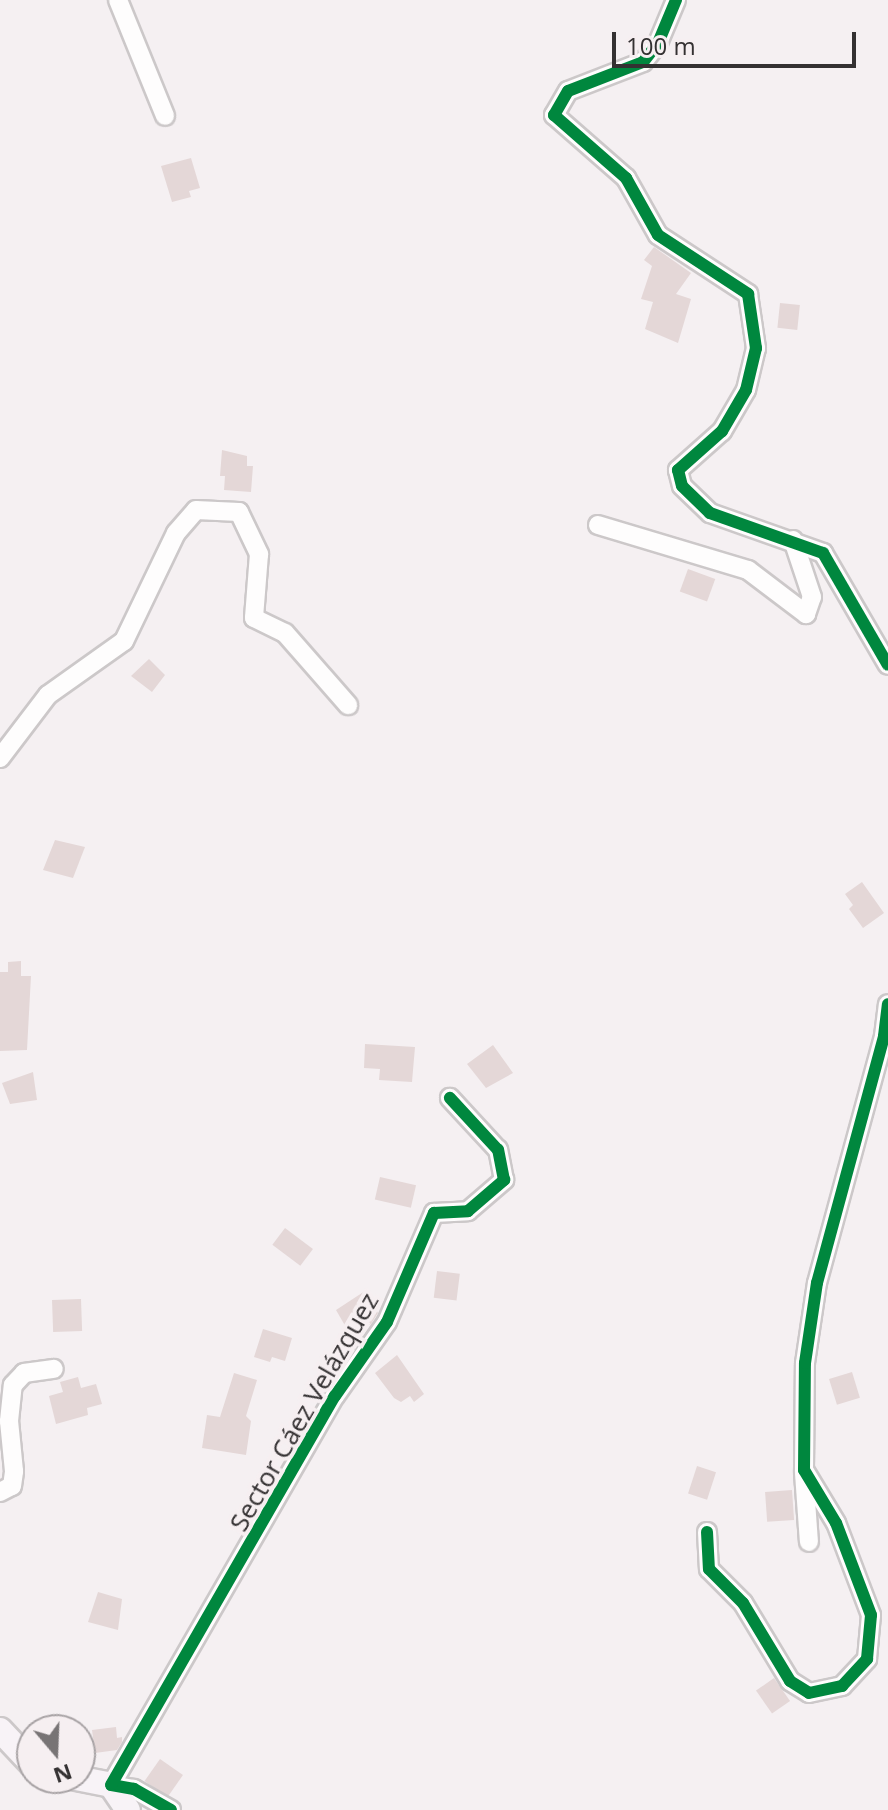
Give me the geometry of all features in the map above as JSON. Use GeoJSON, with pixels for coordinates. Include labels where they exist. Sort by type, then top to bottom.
{"type":"FeatureCollection","features":[{"type":"Feature","properties":{"kind":"street"},"geometry":{"type":"LineString","coordinates":[[118,0],[165,116]]}},
{"type":"Feature","properties":{"kind":"street"},"geometry":{"type":"LineString","coordinates":[[676,0],[658,43],[643,62],[568,91],[554,115],[626,178],[658,235],[748,294],[756,348],[746,390],[722,431],[678,470],[682,486],[710,513],[823,553],[888,665]]}},
{"type":"Feature","properties":{"kind":"street"},"geometry":{"type":"LineString","coordinates":[[0,758],[48,695],[124,641],[176,533],[196,510],[239,512],[259,554],[254,618],[285,633],[348,705]]}},
{"type":"Feature","properties":{"kind":"street"},"geometry":{"type":"LineString","coordinates":[[598,525],[748,570],[806,614],[812,597],[793,540]]}},
{"type":"Feature","properties":{"kind":"street"},"geometry":{"type":"LineString","coordinates":[[809,1542],[804,1470],[805,1363],[817,1283],[884,1036],[888,1004]]}},
{"type":"Feature","properties":{"kind":"street","name":"Sector Cáez Velázquez"},"geometry":{"type":"LineString","coordinates":[[111,1785],[335,1396],[387,1322],[434,1213],[468,1211],[504,1180],[498,1150],[450,1098]]}},
{"type":"Feature","properties":{"kind":"street"},"geometry":{"type":"LineString","coordinates":[[0,1492],[12,1486],[14,1471],[9,1421],[13,1385],[24,1373],[54,1369]]}},
{"type":"Feature","properties":{"kind":"street"},"geometry":{"type":"LineString","coordinates":[[707,1532],[709,1569],[743,1603],[790,1681],[809,1693],[842,1686],[867,1659],[871,1615],[836,1523],[804,1470]]}},
{"type":"Feature","properties":{"kind":"street"},"geometry":{"type":"LineString","coordinates":[[0,1730],[16,1747]]}},
{"type":"Feature","properties":{"kind":"street"},"geometry":{"type":"LineString","coordinates":[[96,1782],[134,1789],[171,1810]]}},
{"type":"Feature","properties":{"kind":"street"},"geometry":{"type":"LineString","coordinates":[[111,1785],[128,1810]]}},
{"type":"Feature","properties":{"kind":"building"},"geometry":{"type":"Polygon","coordinates":[[[191,158],[200,188],[189,191],[191,197],[172,202],[161,166],[191,158]]]}},
{"type":"Feature","properties":{"kind":"building"},"geometry":{"type":"Polygon","coordinates":[[[654,247],[691,273],[676,294],[691,299],[678,343],[645,329],[653,302],[641,299],[652,266],[644,260],[654,247]]]}},
{"type":"Feature","properties":{"kind":"building"},"geometry":{"type":"Polygon","coordinates":[[[780,303],[800,305],[797,330],[777,328],[780,303]]]}},
{"type":"Feature","properties":{"kind":"building"},"geometry":{"type":"Polygon","coordinates":[[[222,450],[247,456],[247,466],[253,466],[251,492],[224,490],[225,476],[220,476],[222,450]]]}},
{"type":"Feature","properties":{"kind":"building"},"geometry":{"type":"Polygon","coordinates":[[[688,569],[715,579],[707,601],[680,592],[688,569]]]}},
{"type":"Feature","properties":{"kind":"building"},"geometry":{"type":"Polygon","coordinates":[[[149,659],[165,675],[152,692],[131,676],[149,659]]]}},
{"type":"Feature","properties":{"kind":"building"},"geometry":{"type":"Polygon","coordinates":[[[55,840],[85,847],[73,878],[43,870],[55,840]]]}},
{"type":"Feature","properties":{"kind":"building"},"geometry":{"type":"Polygon","coordinates":[[[862,882],[884,913],[863,928],[849,909],[853,905],[845,894],[862,882]]]}},
{"type":"Feature","properties":{"kind":"building"},"geometry":{"type":"Polygon","coordinates":[[[21,961],[21,976],[31,976],[27,1050],[0,1051],[0,972],[8,972],[8,962],[21,961]]]}},
{"type":"Feature","properties":{"kind":"building"},"geometry":{"type":"Polygon","coordinates":[[[365,1044],[415,1047],[412,1082],[379,1080],[380,1069],[364,1068],[365,1044]]]}},
{"type":"Feature","properties":{"kind":"building"},"geometry":{"type":"Polygon","coordinates":[[[493,1045],[513,1073],[486,1088],[467,1064],[493,1045]]]}},
{"type":"Feature","properties":{"kind":"building"},"geometry":{"type":"Polygon","coordinates":[[[33,1072],[37,1100],[10,1104],[2,1083],[33,1072]]]}},
{"type":"Feature","properties":{"kind":"building"},"geometry":{"type":"Polygon","coordinates":[[[380,1177],[416,1185],[411,1208],[375,1199],[380,1177]]]}},
{"type":"Feature","properties":{"kind":"building"},"geometry":{"type":"Polygon","coordinates":[[[285,1228],[313,1249],[300,1266],[272,1245],[285,1228]]]}},
{"type":"Feature","properties":{"kind":"building"},"geometry":{"type":"Polygon","coordinates":[[[437,1271],[460,1274],[457,1301],[434,1298],[437,1271]]]}},
{"type":"Feature","properties":{"kind":"building"},"geometry":{"type":"Polygon","coordinates":[[[365,1291],[378,1313],[371,1324],[351,1336],[336,1310],[365,1291]]]}},
{"type":"Feature","properties":{"kind":"building"},"geometry":{"type":"Polygon","coordinates":[[[81,1299],[82,1331],[53,1332],[52,1300],[81,1299]]]}},
{"type":"Feature","properties":{"kind":"building"},"geometry":{"type":"Polygon","coordinates":[[[263,1329],[292,1338],[285,1361],[272,1357],[270,1362],[254,1357],[263,1329]]]}},
{"type":"Feature","properties":{"kind":"building"},"geometry":{"type":"Polygon","coordinates":[[[397,1355],[424,1394],[414,1402],[410,1396],[401,1402],[394,1398],[375,1373],[397,1355]]]}},
{"type":"Feature","properties":{"kind":"building"},"geometry":{"type":"Polygon","coordinates":[[[852,1372],[860,1398],[837,1405],[829,1379],[852,1372]]]}},
{"type":"Feature","properties":{"kind":"building"},"geometry":{"type":"Polygon","coordinates":[[[234,1373],[257,1380],[246,1416],[251,1421],[246,1455],[202,1448],[207,1415],[220,1417],[234,1373]]]}},
{"type":"Feature","properties":{"kind":"building"},"geometry":{"type":"Polygon","coordinates":[[[78,1377],[81,1388],[96,1384],[102,1404],[87,1408],[88,1415],[56,1424],[49,1396],[63,1392],[60,1382],[78,1377]]]}},
{"type":"Feature","properties":{"kind":"building"},"geometry":{"type":"Polygon","coordinates":[[[697,1466],[716,1472],[707,1500],[688,1494],[697,1466]]]}},
{"type":"Feature","properties":{"kind":"building"},"geometry":{"type":"Polygon","coordinates":[[[792,1490],[794,1520],[767,1522],[765,1492],[792,1490]]]}},
{"type":"Feature","properties":{"kind":"building"},"geometry":{"type":"Polygon","coordinates":[[[98,1592],[122,1599],[118,1630],[88,1622],[98,1592]]]}},
{"type":"Feature","properties":{"kind":"building"},"geometry":{"type":"Polygon","coordinates":[[[774,1678],[790,1701],[772,1714],[756,1691],[774,1678]]]}},
{"type":"Feature","properties":{"kind":"building"},"geometry":{"type":"Polygon","coordinates":[[[116,1727],[117,1738],[122,1737],[117,1750],[96,1753],[96,1730],[116,1727]]]}},
{"type":"Feature","properties":{"kind":"building"},"geometry":{"type":"Polygon","coordinates":[[[160,1759],[183,1775],[167,1797],[145,1781],[160,1759]]]}},
{"type":"Feature","properties":{"kind":"cycle path"},"geometry":{"type":"LineString","coordinates":[[676,0],[658,43],[643,62],[568,91],[554,115],[626,178],[658,235],[748,294],[756,348],[746,390],[722,431],[678,470],[682,486],[710,513],[823,553],[888,665]]}},
{"type":"Feature","properties":{"kind":"cycle path"},"geometry":{"type":"LineString","coordinates":[[707,1532],[709,1569],[743,1603],[790,1681],[809,1693],[842,1686],[867,1659],[871,1615],[836,1523],[804,1470],[805,1363],[817,1283],[884,1036],[888,1004]]}},
{"type":"Feature","properties":{"kind":"cycle path"},"geometry":{"type":"LineString","coordinates":[[171,1810],[134,1789],[111,1785],[335,1396],[387,1322],[434,1213],[468,1211],[504,1180],[498,1150],[450,1098]]}}]}
